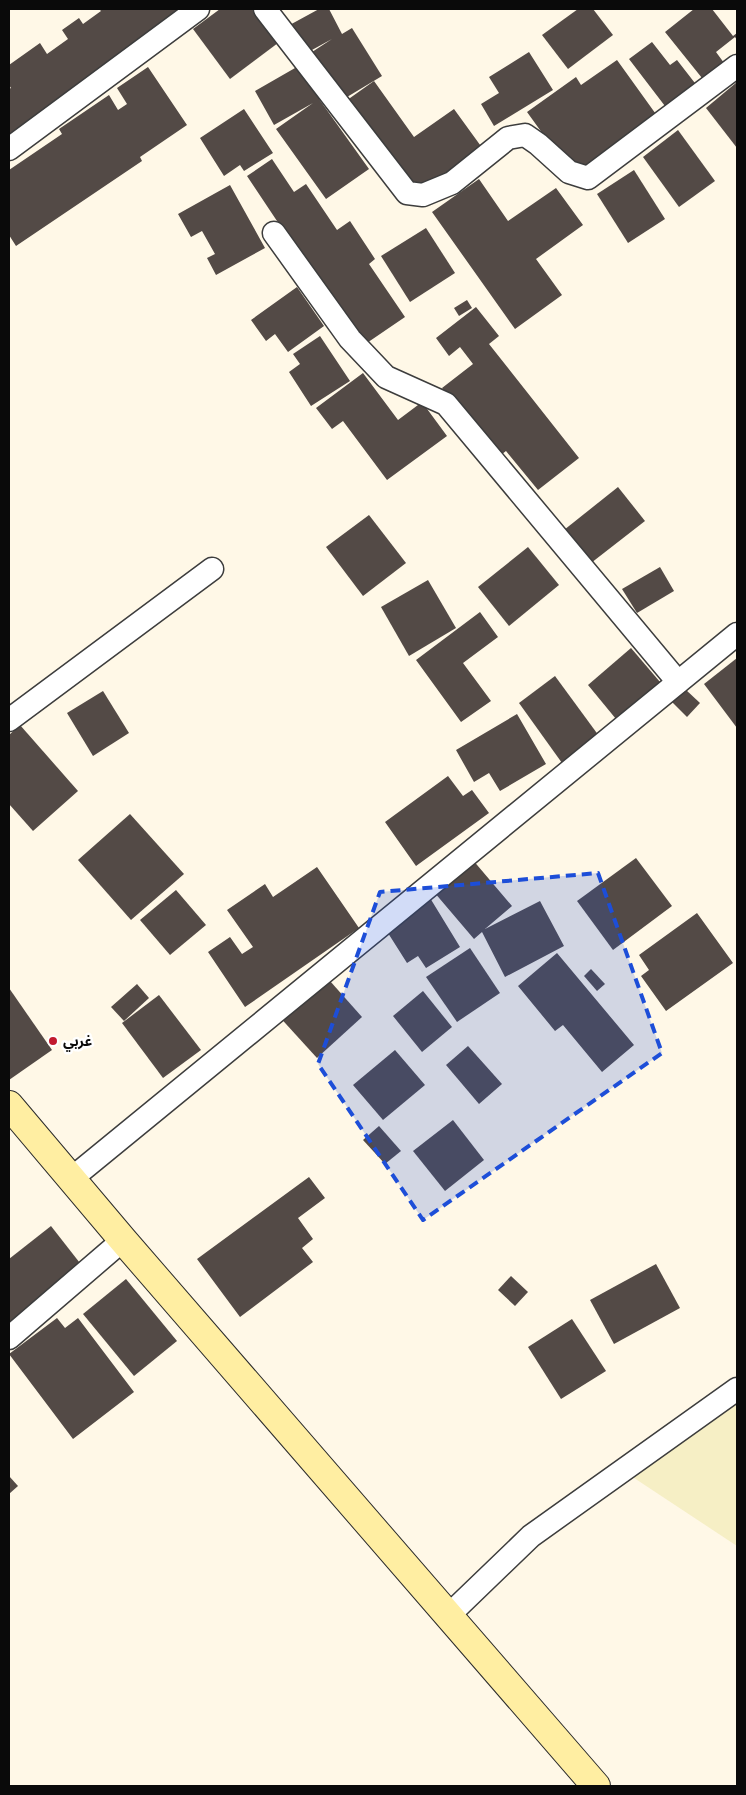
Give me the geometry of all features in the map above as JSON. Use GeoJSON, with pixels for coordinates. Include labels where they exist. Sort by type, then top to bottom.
{"type":"FeatureCollection","features":[{"type":"Feature","properties":{"kind":"street"},"geometry":{"type":"LineString","coordinates":[[9,149],[198,9]]}},
{"type":"Feature","properties":{"kind":"street"},"geometry":{"type":"LineString","coordinates":[[265,9],[407,193],[423,195],[452,184],[508,138],[524,135],[538,144],[569,172],[588,178],[737,66]]}},
{"type":"Feature","properties":{"kind":"street"},"geometry":{"type":"LineString","coordinates":[[274,233],[350,339],[386,377],[446,404],[678,682]]}},
{"type":"Feature","properties":{"kind":"street"},"geometry":{"type":"LineString","coordinates":[[9,720],[212,569]]}},
{"type":"Feature","properties":{"kind":"street"},"geometry":{"type":"LineString","coordinates":[[71,1180],[737,634]]}},
{"type":"Feature","properties":{"kind":"street"},"geometry":{"type":"LineString","coordinates":[[9,1105],[71,1180],[596,1786]]}},
{"type":"Feature","properties":{"kind":"street"},"geometry":{"type":"LineString","coordinates":[[9,1338],[123,1240]]}},
{"type":"Feature","properties":{"kind":"street"},"geometry":{"type":"LineString","coordinates":[[448,1616],[530,1536],[737,1389]]}},
{"type":"Feature","properties":{"kind":"highlighted area"},"geometry":{"type":"Polygon","coordinates":[[[598,873],[662,1053],[423,1220],[318,1064],[380,892],[598,873]]]}},
{"type":"Feature","properties":{"kind":"shaded area"},"geometry":{"type":"Polygon","coordinates":[[[737,1389],[737,1546],[622,1470],[737,1389]]]}},
{"type":"Feature","properties":{"kind":"building"},"geometry":{"type":"Polygon","coordinates":[[[99,9],[193,9],[9,139],[9,89],[11,88],[9,85],[9,65],[40,43],[47,54],[68,39],[62,30],[79,18],[83,24],[101,11],[99,9]]]}},
{"type":"Feature","properties":{"kind":"building"},"geometry":{"type":"Polygon","coordinates":[[[220,9],[252,9],[278,43],[230,79],[193,29],[220,9]]]}},
{"type":"Feature","properties":{"kind":"building"},"geometry":{"type":"Polygon","coordinates":[[[319,9],[329,9],[342,34],[352,28],[382,76],[342,100],[312,52],[332,39],[301,56],[286,27],[319,9]]]}},
{"type":"Feature","properties":{"kind":"building"},"geometry":{"type":"Polygon","coordinates":[[[578,9],[593,9],[613,35],[568,69],[542,35],[578,9]]]}},
{"type":"Feature","properties":{"kind":"building"},"geometry":{"type":"Polygon","coordinates":[[[694,9],[712,9],[733,36],[737,33],[737,40],[735,37],[716,52],[727,67],[706,83],[665,32],[694,9]]]}},
{"type":"Feature","properties":{"kind":"building"},"geometry":{"type":"Polygon","coordinates":[[[652,42],[670,65],[677,60],[698,87],[668,110],[629,59],[652,42]]]}},
{"type":"Feature","properties":{"kind":"building"},"geometry":{"type":"Polygon","coordinates":[[[529,52],[553,90],[494,126],[481,104],[499,93],[489,77],[529,52]]]}},
{"type":"Feature","properties":{"kind":"building"},"geometry":{"type":"Polygon","coordinates":[[[617,60],[658,117],[574,177],[527,112],[576,77],[581,85],[617,60]]]}},
{"type":"Feature","properties":{"kind":"building"},"geometry":{"type":"Polygon","coordinates":[[[302,64],[321,98],[319,99],[369,169],[326,199],[276,129],[313,103],[274,125],[255,91],[302,64]]]}},
{"type":"Feature","properties":{"kind":"building"},"geometry":{"type":"Polygon","coordinates":[[[148,67],[187,125],[140,157],[142,161],[16,246],[9,235],[9,170],[62,134],[59,129],[109,95],[118,110],[127,104],[117,88],[148,67]]]}},
{"type":"Feature","properties":{"kind":"building"},"geometry":{"type":"Polygon","coordinates":[[[374,81],[414,137],[454,109],[483,149],[412,199],[343,103],[374,81]]]}},
{"type":"Feature","properties":{"kind":"building"},"geometry":{"type":"Polygon","coordinates":[[[737,82],[737,148],[706,108],[737,82]]]}},
{"type":"Feature","properties":{"kind":"building"},"geometry":{"type":"Polygon","coordinates":[[[244,109],[273,153],[244,171],[240,165],[224,176],[200,138],[244,109]]]}},
{"type":"Feature","properties":{"kind":"building"},"geometry":{"type":"Polygon","coordinates":[[[678,130],[715,181],[679,207],[643,157],[678,130]]]}},
{"type":"Feature","properties":{"kind":"building"},"geometry":{"type":"Polygon","coordinates":[[[272,159],[294,192],[306,184],[337,230],[350,221],[375,259],[369,264],[405,317],[361,347],[247,176],[272,159]]]}},
{"type":"Feature","properties":{"kind":"building"},"geometry":{"type":"Polygon","coordinates":[[[634,170],[665,219],[628,243],[597,194],[634,170]]]}},
{"type":"Feature","properties":{"kind":"building"},"geometry":{"type":"Polygon","coordinates":[[[479,179],[508,221],[556,188],[583,225],[536,259],[562,295],[515,329],[432,212],[479,179]]]}},
{"type":"Feature","properties":{"kind":"building"},"geometry":{"type":"Polygon","coordinates":[[[230,185],[265,248],[216,275],[207,258],[215,254],[202,231],[191,237],[178,214],[230,185]]]}},
{"type":"Feature","properties":{"kind":"building"},"geometry":{"type":"Polygon","coordinates":[[[426,228],[455,273],[410,302],[381,256],[426,228]]]}},
{"type":"Feature","properties":{"kind":"building"},"geometry":{"type":"Polygon","coordinates":[[[297,287],[324,326],[288,352],[275,334],[266,341],[251,320],[297,287]]]}},
{"type":"Feature","properties":{"kind":"building"},"geometry":{"type":"Polygon","coordinates":[[[467,300],[472,308],[459,316],[454,308],[467,300]]]}},
{"type":"Feature","properties":{"kind":"building"},"geometry":{"type":"Polygon","coordinates":[[[476,307],[499,336],[489,344],[579,458],[538,490],[506,451],[497,458],[442,388],[473,364],[460,347],[449,356],[436,338],[476,307]]]}},
{"type":"Feature","properties":{"kind":"building"},"geometry":{"type":"Polygon","coordinates":[[[320,336],[350,381],[311,406],[289,372],[300,364],[293,354],[320,336]]]}},
{"type":"Feature","properties":{"kind":"building"},"geometry":{"type":"Polygon","coordinates":[[[363,373],[398,420],[422,402],[447,436],[387,480],[343,421],[332,429],[316,408],[363,373]]]}},
{"type":"Feature","properties":{"kind":"building"},"geometry":{"type":"Polygon","coordinates":[[[618,487],[645,521],[591,563],[564,530],[618,487]]]}},
{"type":"Feature","properties":{"kind":"building"},"geometry":{"type":"Polygon","coordinates":[[[369,515],[406,563],[363,596],[326,547],[369,515]]]}},
{"type":"Feature","properties":{"kind":"building"},"geometry":{"type":"Polygon","coordinates":[[[528,547],[559,585],[509,626],[478,587],[528,547]]]}},
{"type":"Feature","properties":{"kind":"building"},"geometry":{"type":"Polygon","coordinates":[[[660,567],[674,591],[637,613],[622,589],[660,567]]]}},
{"type":"Feature","properties":{"kind":"building"},"geometry":{"type":"Polygon","coordinates":[[[428,580],[456,628],[409,656],[381,607],[428,580]]]}},
{"type":"Feature","properties":{"kind":"building"},"geometry":{"type":"Polygon","coordinates":[[[480,612],[498,637],[463,663],[491,701],[461,722],[416,660],[480,612]]]}},
{"type":"Feature","properties":{"kind":"building"},"geometry":{"type":"Polygon","coordinates":[[[631,648],[660,682],[616,719],[588,685],[631,648]]]}},
{"type":"Feature","properties":{"kind":"building"},"geometry":{"type":"Polygon","coordinates":[[[737,658],[737,728],[704,684],[737,658]]]}},
{"type":"Feature","properties":{"kind":"building"},"geometry":{"type":"Polygon","coordinates":[[[555,676],[599,736],[562,763],[519,703],[555,676]]]}},
{"type":"Feature","properties":{"kind":"building"},"geometry":{"type":"Polygon","coordinates":[[[685,689],[700,703],[687,717],[672,702],[685,689]]]}},
{"type":"Feature","properties":{"kind":"building"},"geometry":{"type":"Polygon","coordinates":[[[103,691],[129,733],[93,756],[67,713],[103,691]]]}},
{"type":"Feature","properties":{"kind":"building"},"geometry":{"type":"Polygon","coordinates":[[[517,714],[546,764],[500,791],[489,773],[474,782],[456,750],[517,714]]]}},
{"type":"Feature","properties":{"kind":"building"},"geometry":{"type":"Polygon","coordinates":[[[20,725],[78,791],[33,831],[9,804],[9,735],[20,725]]]}},
{"type":"Feature","properties":{"kind":"building"},"geometry":{"type":"Polygon","coordinates":[[[448,776],[463,796],[472,790],[489,813],[416,866],[385,822],[448,776]]]}},
{"type":"Feature","properties":{"kind":"building"},"geometry":{"type":"Polygon","coordinates":[[[130,814],[184,874],[131,920],[78,860],[130,814]]]}},
{"type":"Feature","properties":{"kind":"building"},"geometry":{"type":"Polygon","coordinates":[[[636,858],[672,906],[613,950],[577,901],[636,858]]]}},
{"type":"Feature","properties":{"kind":"building"},"geometry":{"type":"Polygon","coordinates":[[[472,859],[512,906],[485,929],[540,901],[564,946],[505,977],[482,932],[474,939],[434,892],[472,859]]]}},
{"type":"Feature","properties":{"kind":"building"},"geometry":{"type":"Polygon","coordinates":[[[317,867],[359,928],[245,1007],[208,952],[230,937],[242,954],[253,947],[227,910],[265,884],[273,897],[317,867]]]}},
{"type":"Feature","properties":{"kind":"building"},"geometry":{"type":"Polygon","coordinates":[[[176,890],[206,925],[170,955],[140,920],[176,890]]]}},
{"type":"Feature","properties":{"kind":"building"},"geometry":{"type":"Polygon","coordinates":[[[427,893],[460,947],[426,968],[418,956],[407,963],[381,922],[427,893]]]}},
{"type":"Feature","properties":{"kind":"building"},"geometry":{"type":"Polygon","coordinates":[[[697,913],[733,963],[666,1011],[641,976],[649,970],[639,955],[697,913]]]}},
{"type":"Feature","properties":{"kind":"building"},"geometry":{"type":"Polygon","coordinates":[[[470,948],[500,993],[457,1022],[426,977],[470,948]]]}},
{"type":"Feature","properties":{"kind":"building"},"geometry":{"type":"Polygon","coordinates":[[[557,953],[634,1045],[602,1072],[563,1025],[555,1031],[518,986],[557,953]]]}},
{"type":"Feature","properties":{"kind":"building"},"geometry":{"type":"Polygon","coordinates":[[[591,969],[605,984],[597,991],[584,976],[591,969]]]}},
{"type":"Feature","properties":{"kind":"building"},"geometry":{"type":"Polygon","coordinates":[[[322,972],[362,1017],[317,1058],[276,1013],[322,972]]]}},
{"type":"Feature","properties":{"kind":"building"},"geometry":{"type":"Polygon","coordinates":[[[137,984],[149,998],[124,1021],[111,1007],[137,984]]]}},
{"type":"Feature","properties":{"kind":"building"},"geometry":{"type":"Polygon","coordinates":[[[9,988],[52,1050],[9,1080],[9,988]]]}},
{"type":"Feature","properties":{"kind":"building"},"geometry":{"type":"Polygon","coordinates":[[[423,991],[452,1027],[422,1052],[393,1016],[423,991]]]}},
{"type":"Feature","properties":{"kind":"building"},"geometry":{"type":"Polygon","coordinates":[[[159,995],[201,1050],[163,1078],[122,1023],[159,995]]]}},
{"type":"Feature","properties":{"kind":"building"},"geometry":{"type":"Polygon","coordinates":[[[468,1046],[502,1084],[479,1104],[446,1065],[468,1046]]]}},
{"type":"Feature","properties":{"kind":"building"},"geometry":{"type":"Polygon","coordinates":[[[395,1050],[425,1085],[383,1120],[353,1085],[395,1050]]]}},
{"type":"Feature","properties":{"kind":"building"},"geometry":{"type":"Polygon","coordinates":[[[453,1120],[484,1160],[445,1191],[413,1151],[453,1120]]]}},
{"type":"Feature","properties":{"kind":"building"},"geometry":{"type":"Polygon","coordinates":[[[379,1126],[401,1151],[385,1164],[363,1140],[379,1126]]]}},
{"type":"Feature","properties":{"kind":"building"},"geometry":{"type":"Polygon","coordinates":[[[309,1177],[325,1198],[298,1218],[313,1239],[302,1248],[313,1262],[240,1317],[197,1259],[309,1177]]]}},
{"type":"Feature","properties":{"kind":"building"},"geometry":{"type":"Polygon","coordinates":[[[51,1226],[83,1267],[9,1325],[9,1259],[51,1226]]]}},
{"type":"Feature","properties":{"kind":"building"},"geometry":{"type":"Polygon","coordinates":[[[656,1264],[680,1308],[614,1344],[590,1300],[656,1264]]]}},
{"type":"Feature","properties":{"kind":"building"},"geometry":{"type":"Polygon","coordinates":[[[511,1276],[528,1292],[515,1306],[498,1290],[511,1276]]]}},
{"type":"Feature","properties":{"kind":"building"},"geometry":{"type":"Polygon","coordinates":[[[126,1279],[177,1341],[134,1376],[83,1314],[126,1279]]]}},
{"type":"Feature","properties":{"kind":"building"},"geometry":{"type":"Polygon","coordinates":[[[57,1318],[65,1328],[78,1318],[134,1392],[73,1439],[9,1354],[57,1318]]]}},
{"type":"Feature","properties":{"kind":"building"},"geometry":{"type":"Polygon","coordinates":[[[572,1319],[606,1371],[561,1399],[528,1347],[572,1319]]]}},
{"type":"Feature","properties":{"kind":"building"},"geometry":{"type":"Polygon","coordinates":[[[9,1476],[18,1486],[9,1494],[9,1476]]]}},
{"type":"Feature","properties":{"kind":"place","name":"غربي"},"geometry":{"type":"Point","coordinates":[53,1041]}}]}
